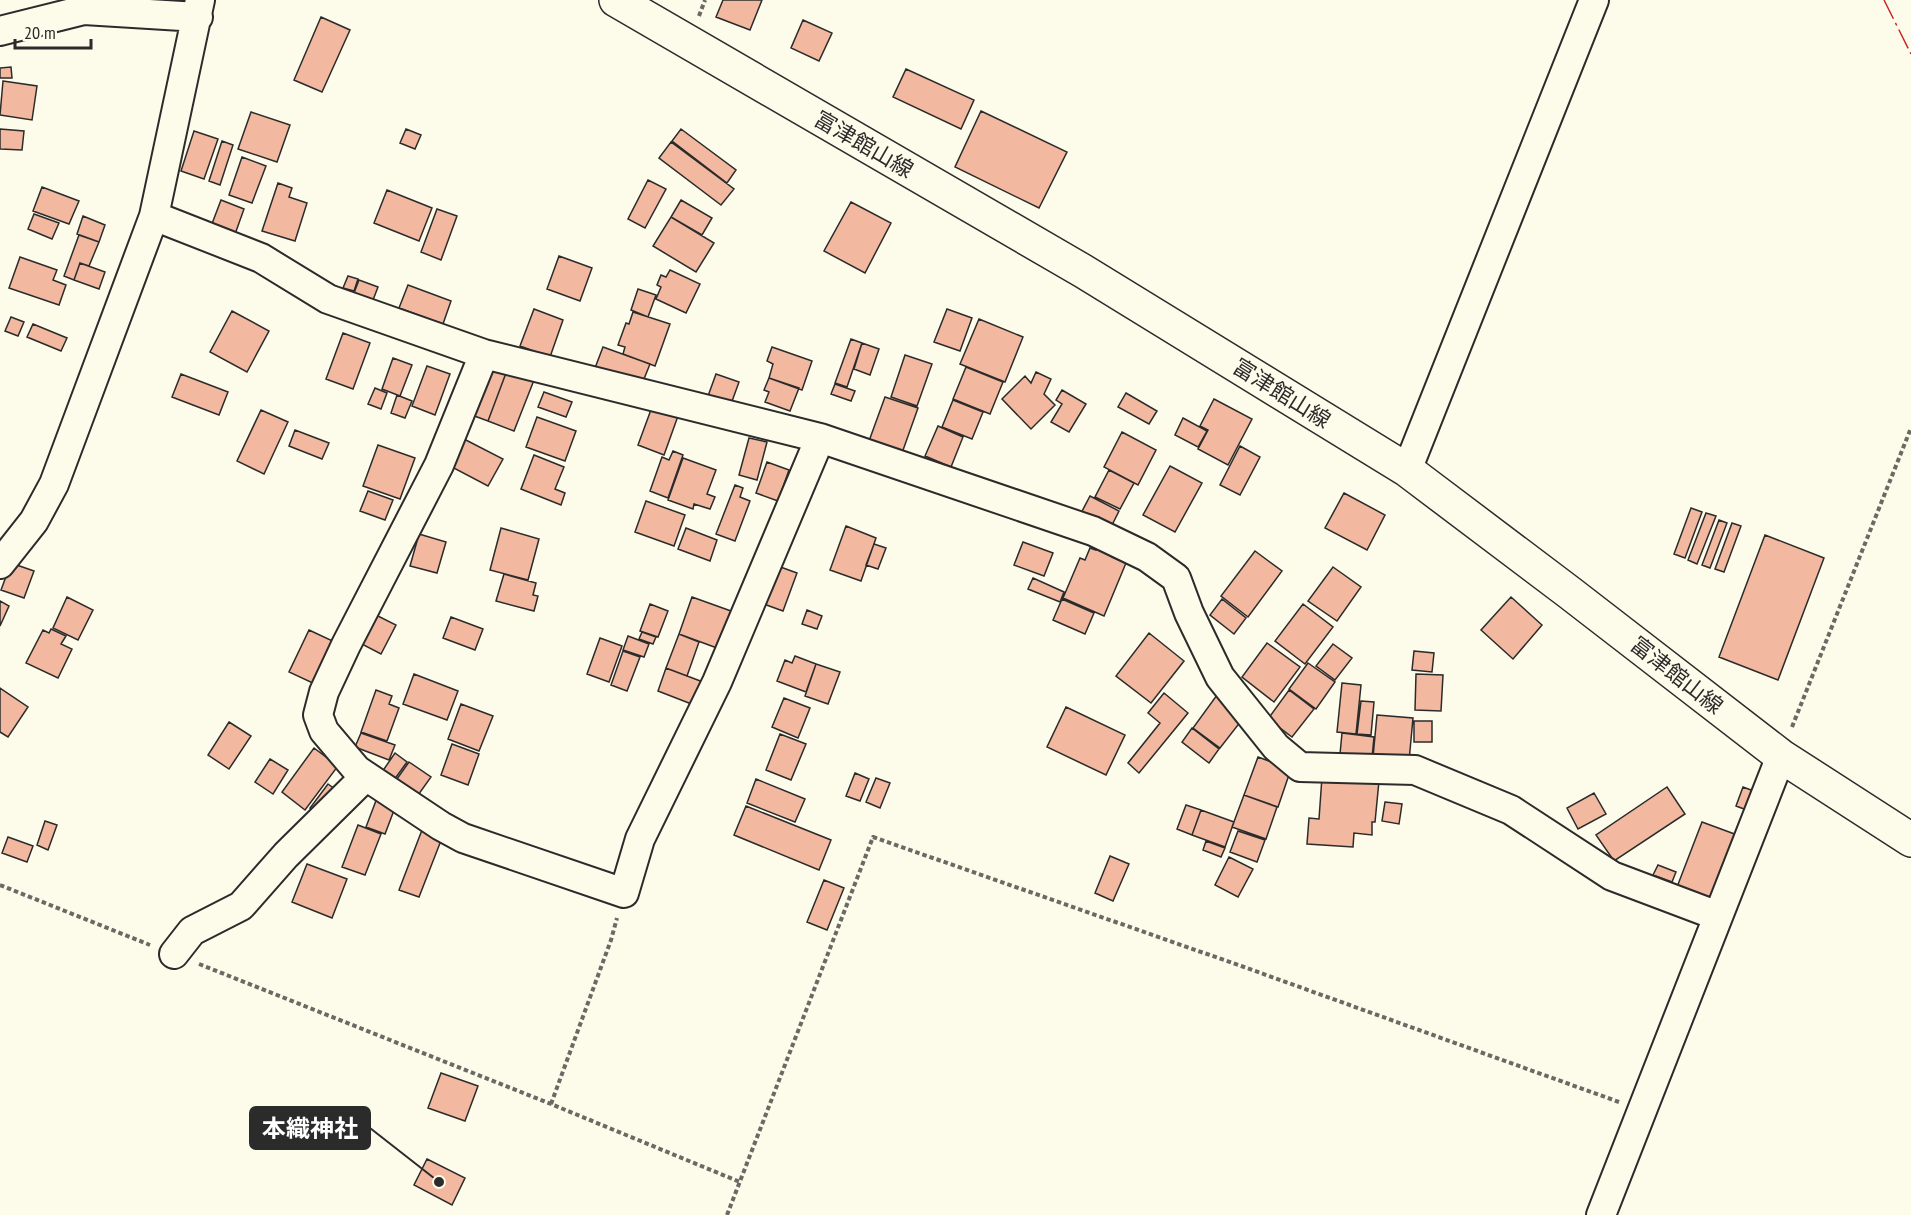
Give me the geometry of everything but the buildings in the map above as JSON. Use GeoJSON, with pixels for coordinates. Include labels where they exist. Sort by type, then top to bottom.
{"type":"FeatureCollection","features":[{"type":"Feature","properties":{"kind":"main road","name":"富津館山線"},"geometry":{"type":"LineString","coordinates":[[616,0],[1083,271],[1407,470],[1570,592],[1781,756],[1911,840]]}},
{"type":"Feature","properties":{"kind":"street"},"geometry":{"type":"LineString","coordinates":[[1407,470],[1594,0]]}},
{"type":"Feature","properties":{"kind":"street"},"geometry":{"type":"LineString","coordinates":[[0,32],[84,10],[199,9],[154,216],[54,484],[34,521],[0,564]]}},
{"type":"Feature","properties":{"kind":"street"},"geometry":{"type":"LineString","coordinates":[[154,216],[261,258],[328,299],[484,354],[820,438],[1093,531],[1147,557],[1176,578],[1189,613],[1220,677],[1276,747],[1300,767],[1415,770],[1511,810],[1612,876],[1718,916]]}},
{"type":"Feature","properties":{"kind":"street"},"geometry":{"type":"LineString","coordinates":[[484,354],[439,465],[346,645],[324,692],[318,716],[324,731],[357,770],[441,826],[463,838],[624,893],[640,839],[717,682],[820,438]]}},
{"type":"Feature","properties":{"kind":"street"},"geometry":{"type":"LineString","coordinates":[[1601,1215],[1781,756]]}},
{"type":"Feature","properties":{"kind":"street"},"geometry":{"type":"LineString","coordinates":[[174,954],[192,931],[241,906],[286,855],[366,776]]}},
{"type":"Feature","properties":{"kind":"path"},"geometry":{"type":"LineString","coordinates":[[1781,756],[1911,428]]}},
{"type":"Feature","properties":{"kind":"path"},"geometry":{"type":"LineString","coordinates":[[727,1215],[873,837],[1642,1110]]}},
{"type":"Feature","properties":{"kind":"path"},"geometry":{"type":"LineString","coordinates":[[0,885],[551,1104],[740,1182]]}},
{"type":"Feature","properties":{"kind":"path"},"geometry":{"type":"LineString","coordinates":[[551,1104],[610,940],[624,893]]}},
{"type":"Feature","properties":{"kind":"power"},"geometry":{"type":"LineString","coordinates":[[1884,0],[1911,54]]}},
{"type":"Feature","properties":{"kind":"place","name":"本織神社"},"geometry":{"type":"Point","coordinates":[439,1182]}}]}
